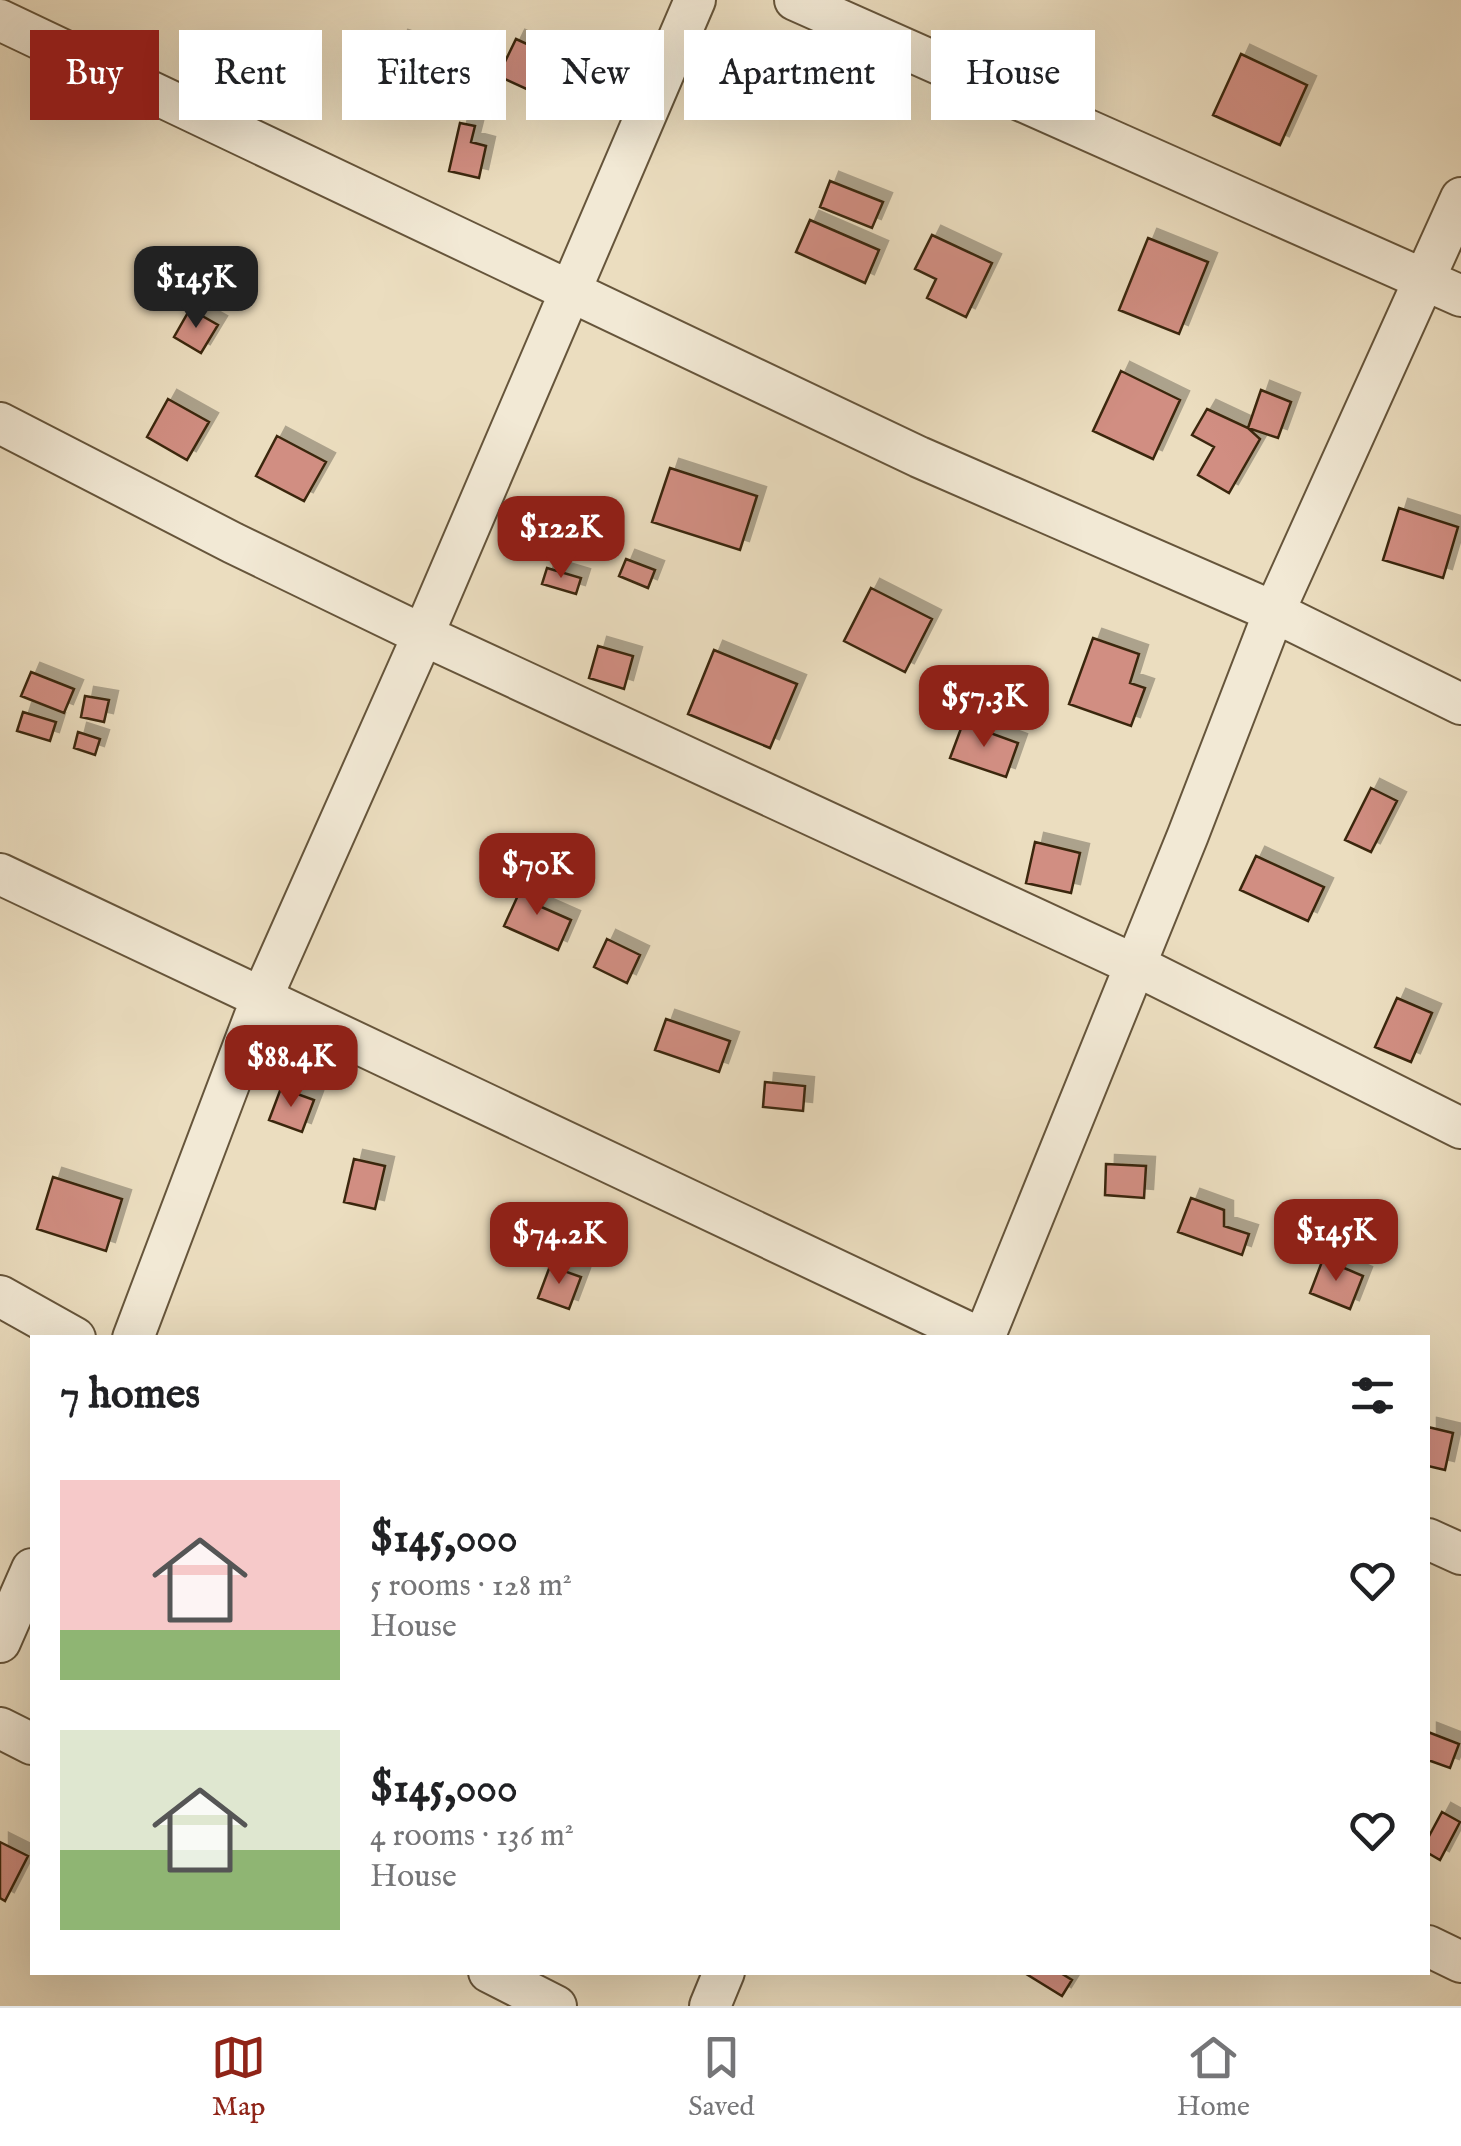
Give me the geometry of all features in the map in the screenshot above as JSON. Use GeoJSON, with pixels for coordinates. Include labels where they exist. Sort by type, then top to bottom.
{"type":"FeatureCollection","features":[{"type":"Feature","properties":{"kind":"street"},"geometry":{"type":"LineString","coordinates":[[134,1335],[262,996],[423,635],[695,0]]}},
{"type":"Feature","properties":{"kind":"street"},"geometry":{"type":"LineString","coordinates":[[794,0],[1461,296]]}},
{"type":"Feature","properties":{"kind":"street"},"geometry":{"type":"LineString","coordinates":[[0,20],[919,457],[1274,612],[1461,704]]}},
{"type":"Feature","properties":{"kind":"street"},"geometry":{"type":"LineString","coordinates":[[983,1335],[1136,966],[1274,612],[1461,198]]}},
{"type":"Feature","properties":{"kind":"street"},"geometry":{"type":"LineString","coordinates":[[0,423],[423,635],[1136,966],[1461,1128]]}},
{"type":"Feature","properties":{"kind":"street"},"geometry":{"type":"LineString","coordinates":[[0,874],[976,1335]]}},
{"type":"Feature","properties":{"kind":"street"},"geometry":{"type":"LineString","coordinates":[[0,1296],[70,1335]]}},
{"type":"Feature","properties":{"kind":"street"},"geometry":{"type":"LineString","coordinates":[[1430,1540],[1461,1554]]}},
{"type":"Feature","properties":{"kind":"street"},"geometry":{"type":"LineString","coordinates":[[0,1642],[30,1573]]}},
{"type":"Feature","properties":{"kind":"street"},"geometry":{"type":"LineString","coordinates":[[0,1728],[30,1743]]}},
{"type":"Feature","properties":{"kind":"street"},"geometry":{"type":"LineString","coordinates":[[1430,1947],[1461,1962]]}},
{"type":"Feature","properties":{"kind":"street"},"geometry":{"type":"LineString","coordinates":[[495,1975],[556,2006]]}},
{"type":"Feature","properties":{"kind":"street"},"geometry":{"type":"LineString","coordinates":[[710,2006],[723,1975]]}},
{"type":"Feature","properties":{"kind":"building"},"geometry":{"type":"Polygon","coordinates":[[[516,39],[526,44],[526,89],[506,80],[506,60],[516,39]]]}},
{"type":"Feature","properties":{"kind":"building"},"geometry":{"type":"Polygon","coordinates":[[[1241,54],[1307,85],[1280,145],[1213,115],[1241,54]]]}},
{"type":"Feature","properties":{"kind":"building"},"geometry":{"type":"Polygon","coordinates":[[[460,123],[475,126],[471,142],[486,146],[479,178],[449,171],[460,123]]]}},
{"type":"Feature","properties":{"kind":"building"},"geometry":{"type":"Polygon","coordinates":[[[830,181],[883,202],[872,228],[820,207],[830,181]]]}},
{"type":"Feature","properties":{"kind":"building"},"geometry":{"type":"Polygon","coordinates":[[[810,220],[879,250],[865,283],[796,252],[810,220]]]}},
{"type":"Feature","properties":{"kind":"building"},"geometry":{"type":"Polygon","coordinates":[[[932,235],[992,263],[966,317],[927,298],[936,279],[915,269],[932,235]]]}},
{"type":"Feature","properties":{"kind":"building"},"geometry":{"type":"Polygon","coordinates":[[[1148,238],[1208,262],[1179,334],[1119,310],[1148,238]]]}},
{"type":"Feature","properties":{"kind":"building"},"geometry":{"type":"Polygon","coordinates":[[[190,309],[218,325],[201,353],[174,337],[190,309]]]}},
{"type":"Feature","properties":{"kind":"building"},"geometry":{"type":"Polygon","coordinates":[[[1121,371],[1180,400],[1153,459],[1093,431],[1121,371]]]}},
{"type":"Feature","properties":{"kind":"building"},"geometry":{"type":"Polygon","coordinates":[[[1261,390],[1291,402],[1278,438],[1248,428],[1261,390]]]}},
{"type":"Feature","properties":{"kind":"building"},"geometry":{"type":"Polygon","coordinates":[[[168,399],[209,422],[187,460],[147,437],[168,399]]]}},
{"type":"Feature","properties":{"kind":"building"},"geometry":{"type":"Polygon","coordinates":[[[1207,409],[1248,428],[1260,439],[1229,493],[1198,475],[1214,447],[1192,435],[1207,409]]]}},
{"type":"Feature","properties":{"kind":"building"},"geometry":{"type":"Polygon","coordinates":[[[277,436],[326,462],[304,501],[256,476],[277,436]]]}},
{"type":"Feature","properties":{"kind":"building"},"geometry":{"type":"Polygon","coordinates":[[[670,468],[757,496],[740,550],[652,522],[670,468]]]}},
{"type":"Feature","properties":{"kind":"building"},"geometry":{"type":"Polygon","coordinates":[[[1399,508],[1458,527],[1443,578],[1383,560],[1399,508]]]}},
{"type":"Feature","properties":{"kind":"building"},"geometry":{"type":"Polygon","coordinates":[[[626,559],[655,570],[648,588],[619,576],[626,559]]]}},
{"type":"Feature","properties":{"kind":"building"},"geometry":{"type":"Polygon","coordinates":[[[547,568],[581,578],[576,594],[542,584],[547,568]]]}},
{"type":"Feature","properties":{"kind":"building"},"geometry":{"type":"Polygon","coordinates":[[[871,588],[932,619],[905,672],[844,641],[871,588]]]}},
{"type":"Feature","properties":{"kind":"building"},"geometry":{"type":"Polygon","coordinates":[[[1093,638],[1139,654],[1130,683],[1145,688],[1131,726],[1069,704],[1093,638]]]}},
{"type":"Feature","properties":{"kind":"building"},"geometry":{"type":"Polygon","coordinates":[[[598,646],[633,656],[624,689],[589,678],[598,646]]]}},
{"type":"Feature","properties":{"kind":"building"},"geometry":{"type":"Polygon","coordinates":[[[714,650],[797,684],[770,748],[688,714],[714,650]]]}},
{"type":"Feature","properties":{"kind":"building"},"geometry":{"type":"Polygon","coordinates":[[[31,672],[74,689],[64,713],[21,696],[31,672]]]}},
{"type":"Feature","properties":{"kind":"building"},"geometry":{"type":"Polygon","coordinates":[[[85,696],[109,700],[104,722],[81,717],[85,696]]]}},
{"type":"Feature","properties":{"kind":"building"},"geometry":{"type":"Polygon","coordinates":[[[23,712],[56,722],[50,741],[17,731],[23,712]]]}},
{"type":"Feature","properties":{"kind":"building"},"geometry":{"type":"Polygon","coordinates":[[[963,723],[1018,743],[1006,777],[950,758],[963,723]]]}},
{"type":"Feature","properties":{"kind":"building"},"geometry":{"type":"Polygon","coordinates":[[[78,732],[100,739],[95,755],[74,748],[78,732]]]}},
{"type":"Feature","properties":{"kind":"building"},"geometry":{"type":"Polygon","coordinates":[[[1371,788],[1397,801],[1371,852],[1345,840],[1371,788]]]}},
{"type":"Feature","properties":{"kind":"building"},"geometry":{"type":"Polygon","coordinates":[[[1035,842],[1080,853],[1071,893],[1026,883],[1035,842]]]}},
{"type":"Feature","properties":{"kind":"building"},"geometry":{"type":"Polygon","coordinates":[[[1256,856],[1324,887],[1308,921],[1240,890],[1256,856]]]}},
{"type":"Feature","properties":{"kind":"building"},"geometry":{"type":"Polygon","coordinates":[[[525,880],[544,889],[537,905],[571,920],[558,950],[504,926],[525,880]]]}},
{"type":"Feature","properties":{"kind":"building"},"geometry":{"type":"Polygon","coordinates":[[[607,939],[640,955],[627,983],[594,967],[607,939]]]}},
{"type":"Feature","properties":{"kind":"building"},"geometry":{"type":"Polygon","coordinates":[[[1397,998],[1432,1013],[1411,1062],[1375,1047],[1397,998]]]}},
{"type":"Feature","properties":{"kind":"building"},"geometry":{"type":"Polygon","coordinates":[[[666,1019],[730,1041],[719,1072],[655,1050],[666,1019]]]}},
{"type":"Feature","properties":{"kind":"building"},"geometry":{"type":"Polygon","coordinates":[[[765,1082],[805,1086],[803,1111],[763,1107],[765,1082]]]}},
{"type":"Feature","properties":{"kind":"building"},"geometry":{"type":"Polygon","coordinates":[[[281,1088],[314,1100],[302,1132],[269,1120],[281,1088]]]}},
{"type":"Feature","properties":{"kind":"building"},"geometry":{"type":"Polygon","coordinates":[[[354,1159],[385,1166],[375,1209],[344,1202],[354,1159]]]}},
{"type":"Feature","properties":{"kind":"building"},"geometry":{"type":"Polygon","coordinates":[[[1106,1164],[1146,1166],[1144,1198],[1105,1195],[1106,1164]]]}},
{"type":"Feature","properties":{"kind":"building"},"geometry":{"type":"Polygon","coordinates":[[[53,1177],[122,1199],[106,1251],[37,1229],[53,1177]]]}},
{"type":"Feature","properties":{"kind":"building"},"geometry":{"type":"Polygon","coordinates":[[[1191,1198],[1224,1210],[1224,1226],[1249,1234],[1242,1255],[1178,1232],[1191,1198]]]}},
{"type":"Feature","properties":{"kind":"building"},"geometry":{"type":"Polygon","coordinates":[[[1323,1259],[1363,1276],[1350,1309],[1310,1293],[1323,1259]]]}},
{"type":"Feature","properties":{"kind":"building"},"geometry":{"type":"Polygon","coordinates":[[[550,1266],[581,1277],[569,1309],[538,1298],[550,1266]]]}},
{"type":"Feature","properties":{"kind":"building"},"geometry":{"type":"Polygon","coordinates":[[[1430,1427],[1453,1433],[1445,1470],[1430,1466],[1430,1427]]]}},
{"type":"Feature","properties":{"kind":"building"},"geometry":{"type":"Polygon","coordinates":[[[1430,1733],[1459,1744],[1450,1768],[1430,1761],[1430,1733]]]}},
{"type":"Feature","properties":{"kind":"building"},"geometry":{"type":"Polygon","coordinates":[[[1442,1812],[1460,1822],[1440,1860],[1430,1854],[1430,1834],[1442,1812]]]}},
{"type":"Feature","properties":{"kind":"building"},"geometry":{"type":"Polygon","coordinates":[[[0,1842],[28,1856],[5,1901],[0,1898],[0,1842]]]}},
{"type":"Feature","properties":{"kind":"building"},"geometry":{"type":"Polygon","coordinates":[[[1028,1975],[1064,1975],[1072,1980],[1062,1996],[1028,1975]]]}}]}
